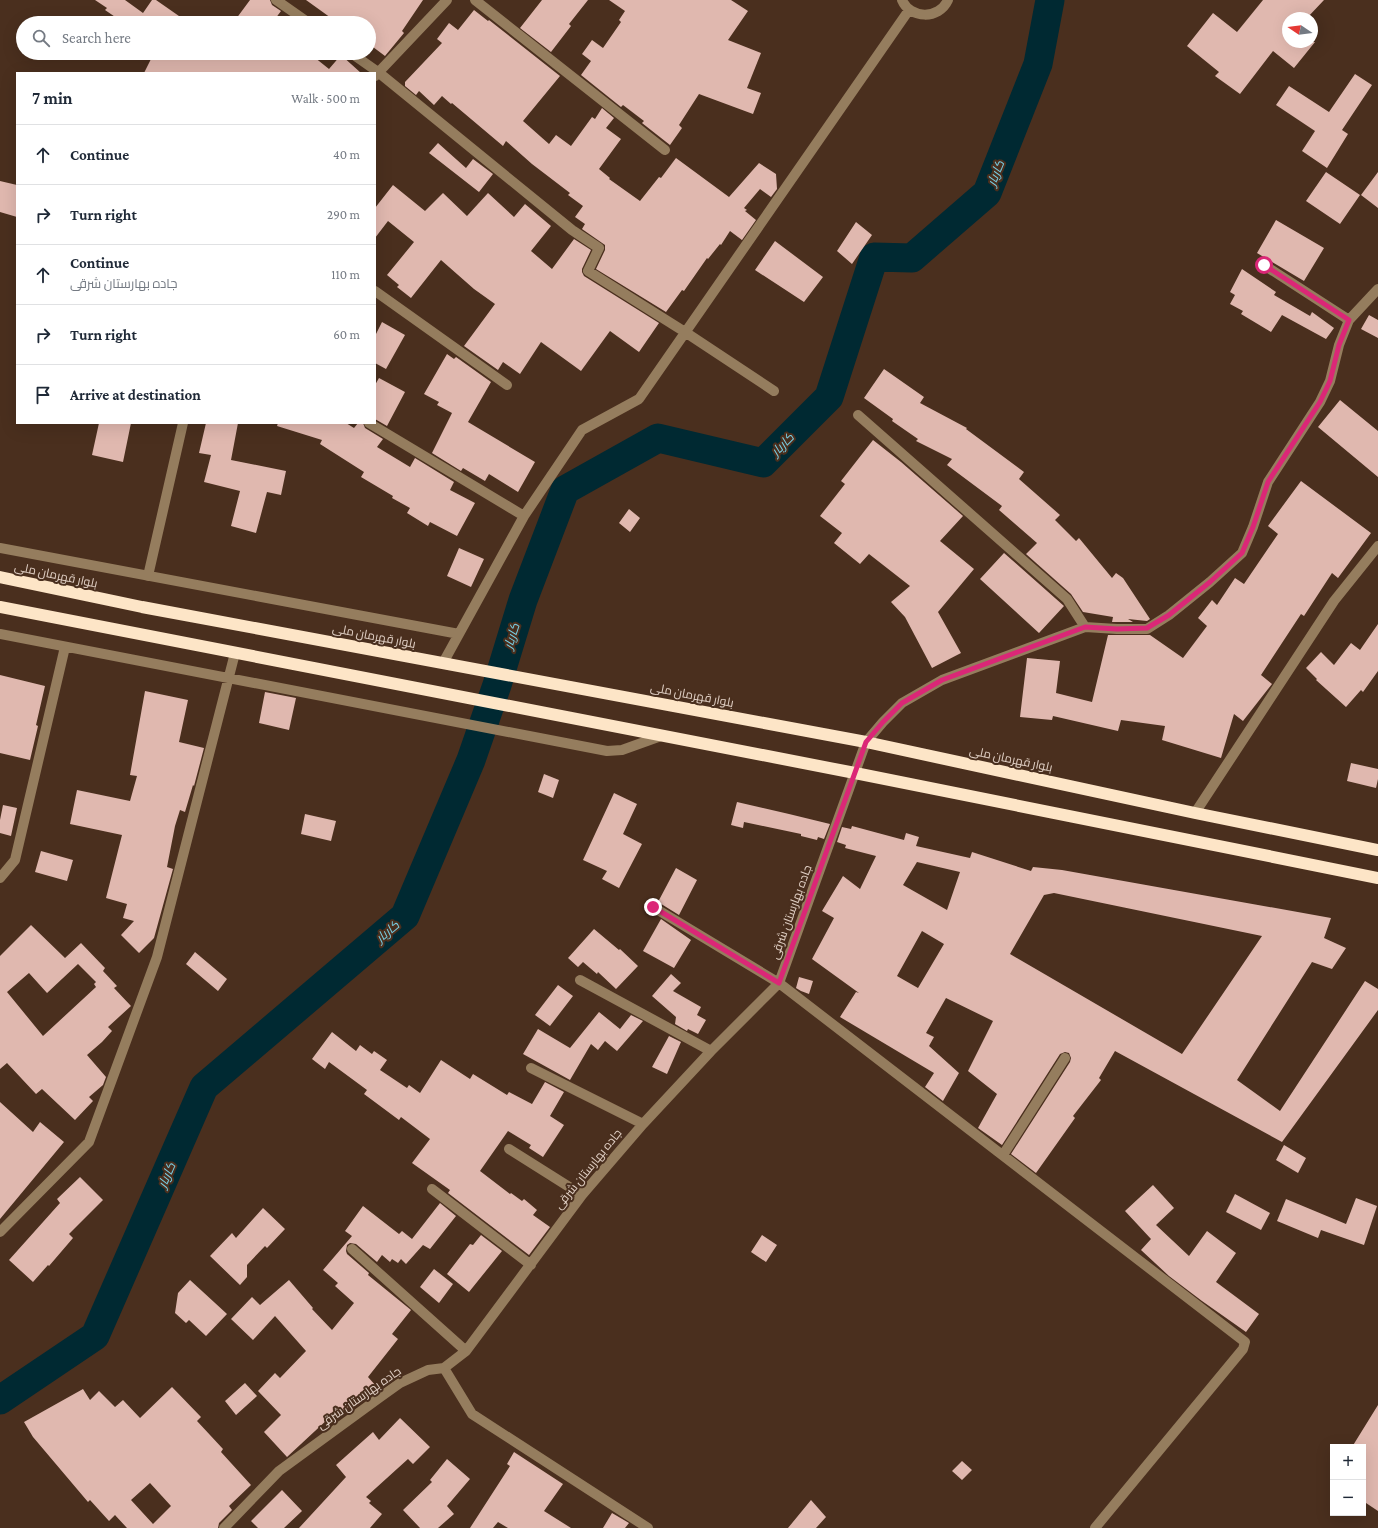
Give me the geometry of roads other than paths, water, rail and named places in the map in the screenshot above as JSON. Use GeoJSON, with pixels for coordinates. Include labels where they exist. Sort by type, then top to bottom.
{"type":"FeatureCollection","features":[{"type":"Feature","properties":{"kind":"highway","name":"بلوار قهرمان ملی"},"geometry":{"type":"LineString","coordinates":[[0,577],[142,607],[866,742],[1195,813],[1378,850]]}},
{"type":"Feature","properties":{"kind":"highway"},"geometry":{"type":"LineString","coordinates":[[0,607],[855,773],[1378,878]]}},
{"type":"Feature","properties":{"kind":"street"},"geometry":{"type":"LineString","coordinates":[[276,0],[289,3],[302,16]]}},
{"type":"Feature","properties":{"kind":"street"},"geometry":{"type":"LineString","coordinates":[[447,0],[377,74],[572,230],[599,248],[588,271],[685,332],[774,391]]}},
{"type":"Feature","properties":{"kind":"street"},"geometry":{"type":"LineString","coordinates":[[475,0],[665,150]]}},
{"type":"Feature","properties":{"kind":"street"},"geometry":{"type":"LineString","coordinates":[[902,0],[909,10],[916,14],[925,15],[933,14],[940,10],[948,0]]}},
{"type":"Feature","properties":{"kind":"street"},"geometry":{"type":"LineString","coordinates":[[443,663],[524,516],[582,430],[639,399],[909,10]]}},
{"type":"Feature","properties":{"kind":"street"},"geometry":{"type":"LineString","coordinates":[[360,60],[375,72]]}},
{"type":"Feature","properties":{"kind":"street"},"geometry":{"type":"LineString","coordinates":[[1264,265],[1349,320]]}},
{"type":"Feature","properties":{"kind":"street"},"geometry":{"type":"LineString","coordinates":[[866,742],[902,703],[942,680],[1085,627],[1117,629],[1147,628],[1169,615],[1210,582],[1242,553],[1253,527],[1268,482],[1324,395],[1330,381],[1339,345],[1349,320],[1378,289]]}},
{"type":"Feature","properties":{"kind":"street"},"geometry":{"type":"LineString","coordinates":[[376,292],[507,385]]}},
{"type":"Feature","properties":{"kind":"street"},"geometry":{"type":"LineString","coordinates":[[858,415],[1067,600],[1085,627]]}},
{"type":"Feature","properties":{"kind":"street"},"geometry":{"type":"LineString","coordinates":[[148,576],[183,424]]}},
{"type":"Feature","properties":{"kind":"street"},"geometry":{"type":"LineString","coordinates":[[371,424],[524,516]]}},
{"type":"Feature","properties":{"kind":"street"},"geometry":{"type":"LineString","coordinates":[[1195,813],[1334,601],[1378,546]]}},
{"type":"Feature","properties":{"kind":"street"},"geometry":{"type":"LineString","coordinates":[[0,548],[459,634]]}},
{"type":"Feature","properties":{"kind":"street"},"geometry":{"type":"LineString","coordinates":[[0,634],[607,751],[622,750],[661,736]]}},
{"type":"Feature","properties":{"kind":"street"},"geometry":{"type":"LineString","coordinates":[[0,878],[15,860],[65,647]]}},
{"type":"Feature","properties":{"kind":"street"},"geometry":{"type":"LineString","coordinates":[[0,1232],[89,1142],[157,957],[235,653]]}},
{"type":"Feature","properties":{"kind":"street","name":"جاده بهارستان شرقی"},"geometry":{"type":"LineString","coordinates":[[224,1528],[279,1471],[400,1383],[428,1370],[444,1368],[466,1351],[582,1195],[643,1124],[711,1051],[779,983],[866,742]]}},
{"type":"Feature","properties":{"kind":"street"},"geometry":{"type":"LineString","coordinates":[[653,907],[779,983],[1245,1342],[1243,1349],[1094,1528]]}},
{"type":"Feature","properties":{"kind":"street"},"geometry":{"type":"LineString","coordinates":[[580,980],[711,1051]]}},
{"type":"Feature","properties":{"kind":"street"},"geometry":{"type":"LineString","coordinates":[[1003,1155],[1066,1058]]}},
{"type":"Feature","properties":{"kind":"street"},"geometry":{"type":"LineString","coordinates":[[531,1068],[643,1124]]}},
{"type":"Feature","properties":{"kind":"street"},"geometry":{"type":"LineString","coordinates":[[509,1149],[582,1195]]}},
{"type":"Feature","properties":{"kind":"street"},"geometry":{"type":"LineString","coordinates":[[432,1189],[531,1265]]}},
{"type":"Feature","properties":{"kind":"street"},"geometry":{"type":"LineString","coordinates":[[352,1249],[466,1351]]}},
{"type":"Feature","properties":{"kind":"street"},"geometry":{"type":"LineString","coordinates":[[444,1368],[472,1414],[648,1528]]}},
{"type":"Feature","properties":{"kind":"waterway","name":"کاربار"},"geometry":{"type":"LineString","coordinates":[[0,1400],[95,1336],[204,1087],[405,916],[471,760],[497,685],[523,600],[565,490],[658,438],[763,463],[829,397],[874,257],[912,258],[987,193],[1038,64],[1050,0]]}}]}
